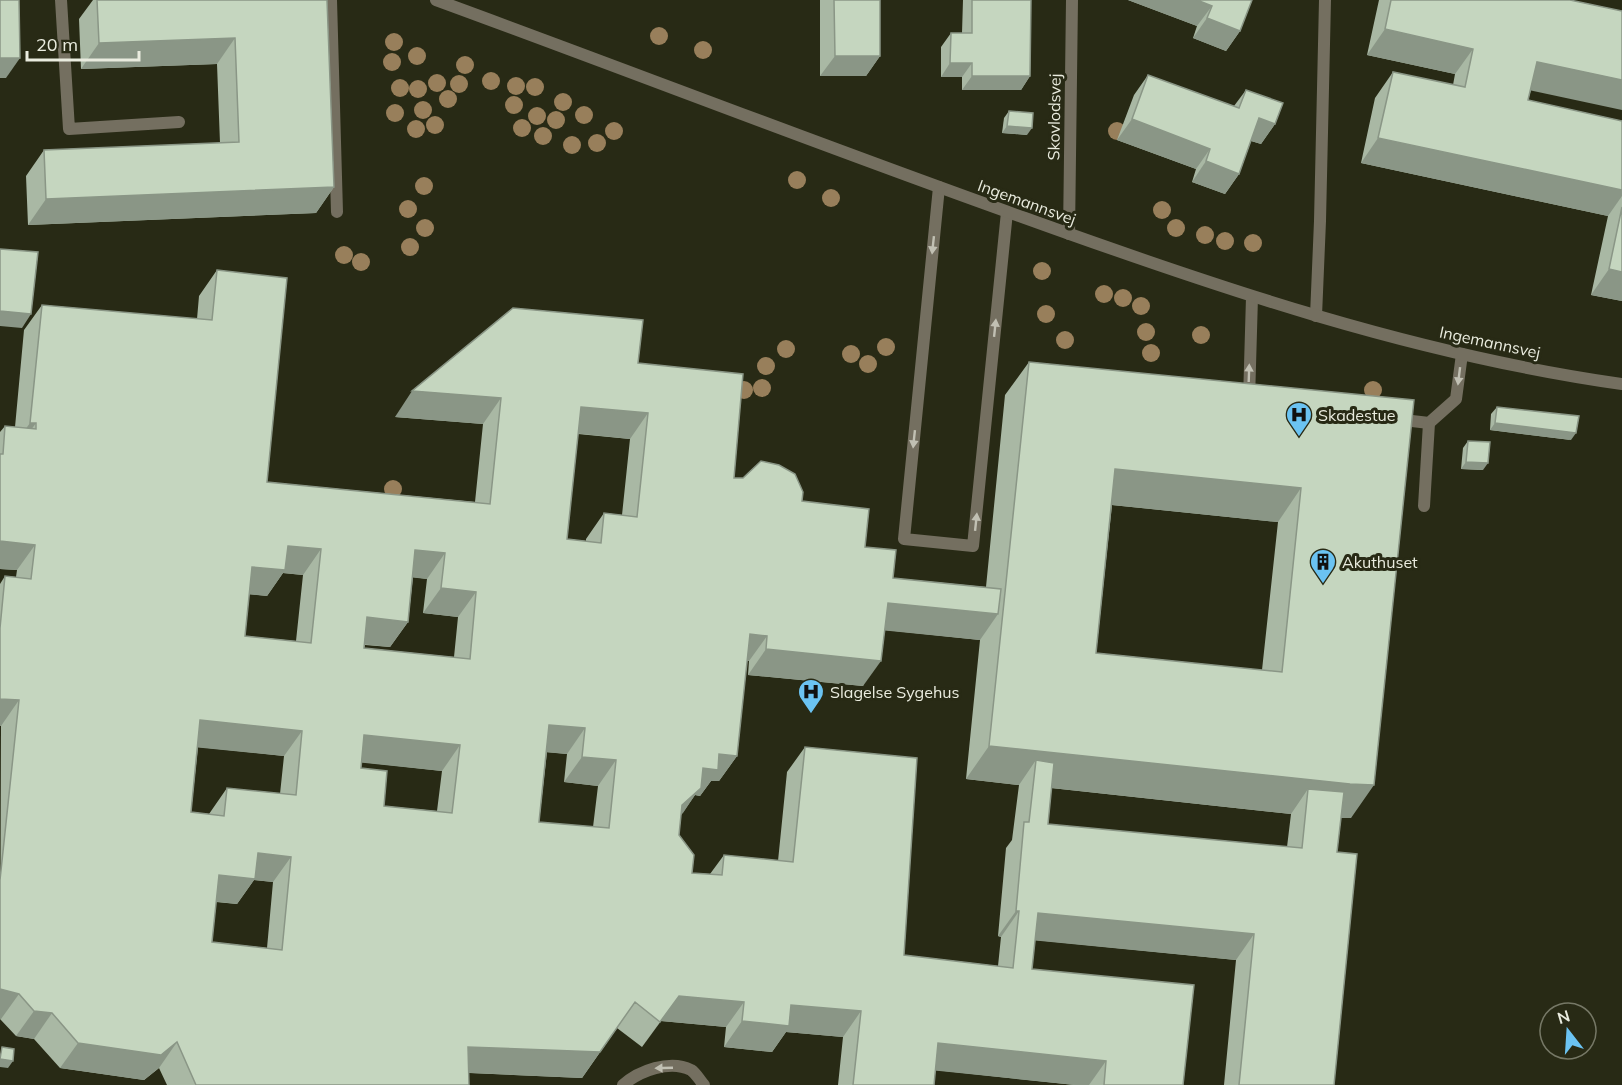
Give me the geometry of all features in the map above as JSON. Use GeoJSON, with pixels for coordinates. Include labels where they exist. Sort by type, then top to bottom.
{"type":"FeatureCollection","features":[{"type":"Feature","properties":{"kind":"street"},"geometry":{"type":"LineString","coordinates":[[61,0],[69,129],[179,122]]}},
{"type":"Feature","properties":{"kind":"street"},"geometry":{"type":"LineString","coordinates":[[331,0],[337,212]]}},
{"type":"Feature","properties":{"kind":"street","name":"Ingemannsvej"},"geometry":{"type":"LineString","coordinates":[[436,0],[1007,212],[1252,297],[1462,354],[1622,384]]}},
{"type":"Feature","properties":{"kind":"street","name":"Skovlodsvej"},"geometry":{"type":"LineString","coordinates":[[1069,234],[1072,0]]}},
{"type":"Feature","properties":{"kind":"street"},"geometry":{"type":"LineString","coordinates":[[1316,316],[1325,0]]}},
{"type":"Feature","properties":{"kind":"street"},"geometry":{"type":"LineString","coordinates":[[939,187],[904,539],[973,546],[1007,212]]}},
{"type":"Feature","properties":{"kind":"street"},"geometry":{"type":"LineString","coordinates":[[1252,297],[1249,403],[1260,404]]}},
{"type":"Feature","properties":{"kind":"street"},"geometry":{"type":"LineString","coordinates":[[1424,506],[1429,423],[1456,399],[1462,354]]}},
{"type":"Feature","properties":{"kind":"street"},"geometry":{"type":"LineString","coordinates":[[1384,418],[1429,423]]}},
{"type":"Feature","properties":{"kind":"street"},"geometry":{"type":"LineString","coordinates":[[623,1085],[632,1077],[652,1068],[671,1066],[692,1071],[704,1085]]}},
{"type":"Feature","properties":{"kind":"building"},"geometry":{"type":"Polygon","coordinates":[[[0,0],[19,0],[20,58],[0,58],[0,0]]]}},
{"type":"Feature","properties":{"kind":"building"},"geometry":{"type":"Polygon","coordinates":[[[97,0],[327,0],[334,187],[46,199],[44,150],[239,142],[235,38],[99,43],[97,0]]]}},
{"type":"Feature","properties":{"kind":"building"},"geometry":{"type":"Polygon","coordinates":[[[834,0],[880,0],[880,56],[835,56],[834,0]]]}},
{"type":"Feature","properties":{"kind":"building"},"geometry":{"type":"Polygon","coordinates":[[[972,0],[1031,0],[1030,76],[972,76],[972,63],[950,63],[951,33],[972,33],[972,0]]]}},
{"type":"Feature","properties":{"kind":"building"},"geometry":{"type":"Polygon","coordinates":[[[1197,0],[1252,0],[1240,31],[1207,18],[1212,6],[1197,0]]]}},
{"type":"Feature","properties":{"kind":"building"},"geometry":{"type":"Polygon","coordinates":[[[1391,0],[1570,0],[1622,11],[1622,80],[1537,62],[1528,100],[1622,121],[1622,190],[1378,138],[1393,72],[1465,87],[1473,49],[1385,29],[1391,0]]]}},
{"type":"Feature","properties":{"kind":"building"},"geometry":{"type":"Polygon","coordinates":[[[1148,75],[1239,108],[1246,90],[1283,103],[1275,124],[1259,118],[1239,174],[1206,161],[1210,149],[1132,119],[1148,75]]]}},
{"type":"Feature","properties":{"kind":"building"},"geometry":{"type":"Polygon","coordinates":[[[1009,111],[1033,113],[1032,128],[1007,126],[1009,111]]]}},
{"type":"Feature","properties":{"kind":"building"},"geometry":{"type":"Polygon","coordinates":[[[1622,207],[1622,272],[1609,269],[1622,207]]]}},
{"type":"Feature","properties":{"kind":"building"},"geometry":{"type":"Polygon","coordinates":[[[0,249],[38,252],[31,314],[0,311],[0,249]]]}},
{"type":"Feature","properties":{"kind":"building"},"geometry":{"type":"Polygon","coordinates":[[[217,270],[287,278],[267,482],[490,504],[501,398],[412,391],[513,308],[643,320],[638,363],[743,374],[734,478],[743,478],[761,461],[779,465],[795,474],[803,492],[802,501],[869,509],[865,547],[896,550],[893,578],[1001,589],[998,614],[888,603],[881,661],[766,649],[767,636],[750,634],[737,756],[719,754],[718,770],[703,768],[701,788],[682,805],[679,835],[694,855],[692,873],[722,875],[724,855],[793,862],[805,747],[917,758],[904,955],[1013,968],[1024,822],[1029,822],[1036,760],[1054,763],[1048,824],[1302,848],[1308,789],[1344,792],[1337,852],[1357,854],[1334,1085],[1239,1085],[1254,934],[1038,913],[1032,969],[1194,985],[1183,1085],[1104,1085],[1106,1061],[938,1043],[934,1085],[853,1085],[861,1011],[791,1005],[789,1026],[742,1021],[744,1002],[679,996],[660,1022],[635,1002],[600,1052],[468,1047],[469,1085],[196,1085],[177,1042],[161,1055],[78,1043],[52,1013],[34,1011],[19,994],[0,989],[0,880],[19,700],[0,699],[0,628],[5,576],[31,579],[35,545],[0,541],[0,454],[3,454],[5,426],[36,429],[36,423],[30,423],[42,305],[212,320],[217,270]],[[581,407],[567,539],[601,543],[604,513],[637,517],[648,413],[581,407]],[[288,546],[285,570],[252,567],[245,636],[311,643],[321,549],[288,546]],[[415,550],[408,622],[367,617],[364,648],[470,659],[476,592],[441,588],[445,553],[415,550]],[[200,720],[191,812],[224,816],[227,788],[296,795],[302,731],[200,720]],[[549,725],[539,822],[609,828],[616,760],[582,757],[585,728],[549,725]],[[364,735],[361,768],[387,771],[384,806],[452,813],[460,745],[364,735]],[[258,853],[255,879],[219,875],[212,942],[282,950],[291,857],[258,853]]]}},
{"type":"Feature","properties":{"kind":"building","name":"Akuthuset"},"geometry":{"type":"Polygon","coordinates":[[[1029,362],[1414,400],[1374,785],[989,746],[1029,362]],[[1115,469],[1096,653],[1282,672],[1301,488],[1115,469]]]}},
{"type":"Feature","properties":{"kind":"building"},"geometry":{"type":"Polygon","coordinates":[[[1497,407],[1579,416],[1576,433],[1495,423],[1497,407]]]}},
{"type":"Feature","properties":{"kind":"building"},"geometry":{"type":"Polygon","coordinates":[[[1468,441],[1490,442],[1488,463],[1466,462],[1468,441]]]}},
{"type":"Feature","properties":{"kind":"building"},"geometry":{"type":"Polygon","coordinates":[[[2,1047],[14,1049],[13,1061],[0,1059],[2,1047]]]}},
{"type":"Feature","properties":{"kind":"place","name":"Skadestue"},"geometry":{"type":"Point","coordinates":[1299,438]}},
{"type":"Feature","properties":{"kind":"place","name":"Akuthuset"},"geometry":{"type":"Point","coordinates":[1323,585]}},
{"type":"Feature","properties":{"kind":"place","name":"Slagelse Sygehus"},"geometry":{"type":"Point","coordinates":[811,715]}}]}
